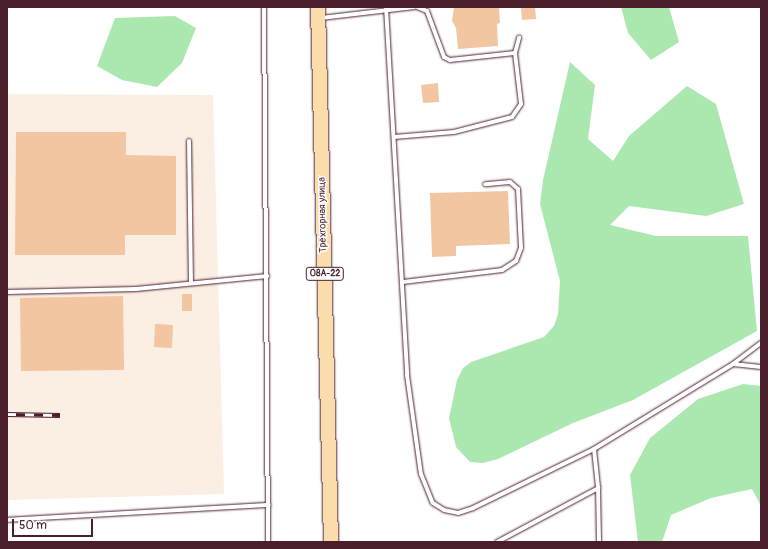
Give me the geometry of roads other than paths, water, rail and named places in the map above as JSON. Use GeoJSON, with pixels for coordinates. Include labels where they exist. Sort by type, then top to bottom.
{"type":"FeatureCollection","features":[{"type":"Feature","properties":{"kind":"highway","name":"Трёхгорная улица"},"geometry":{"type":"LineString","coordinates":[[318,13],[331,542]]}},
{"type":"Feature","properties":{"kind":"lane"},"geometry":{"type":"LineString","coordinates":[[264,7],[269,505],[268,542]]}},
{"type":"Feature","properties":{"kind":"lane"},"geometry":{"type":"LineString","coordinates":[[386,7],[403,282],[407,375],[421,474],[433,503],[444,510],[458,513],[473,508],[594,449],[733,364],[761,343]]}},
{"type":"Feature","properties":{"kind":"lane"},"geometry":{"type":"LineString","coordinates":[[318,13],[386,12],[414,7]]}},
{"type":"Feature","properties":{"kind":"lane"},"geometry":{"type":"LineString","coordinates":[[417,7],[427,11],[444,57],[450,60],[515,53]]}},
{"type":"Feature","properties":{"kind":"lane"},"geometry":{"type":"LineString","coordinates":[[394,137],[454,132],[512,117],[521,104],[515,53],[519,38]]}},
{"type":"Feature","properties":{"kind":"lane"},"geometry":{"type":"LineString","coordinates":[[189,141],[192,283]]}},
{"type":"Feature","properties":{"kind":"lane"},"geometry":{"type":"LineString","coordinates":[[403,282],[502,270],[516,261],[521,248],[518,190],[510,182],[485,184]]}},
{"type":"Feature","properties":{"kind":"lane"},"geometry":{"type":"LineString","coordinates":[[7,292],[136,289],[267,276]]}},
{"type":"Feature","properties":{"kind":"lane"},"geometry":{"type":"LineString","coordinates":[[733,364],[761,366]]}},
{"type":"Feature","properties":{"kind":"lane"},"geometry":{"type":"LineString","coordinates":[[594,449],[598,488],[599,542]]}},
{"type":"Feature","properties":{"kind":"lane"},"geometry":{"type":"LineString","coordinates":[[497,542],[598,488]]}},
{"type":"Feature","properties":{"kind":"lane"},"geometry":{"type":"LineString","coordinates":[[7,520],[269,505]]}},
{"type":"Feature","properties":{"kind":"railway"},"geometry":{"type":"LineString","coordinates":[[7,414],[60,415]]}}]}
